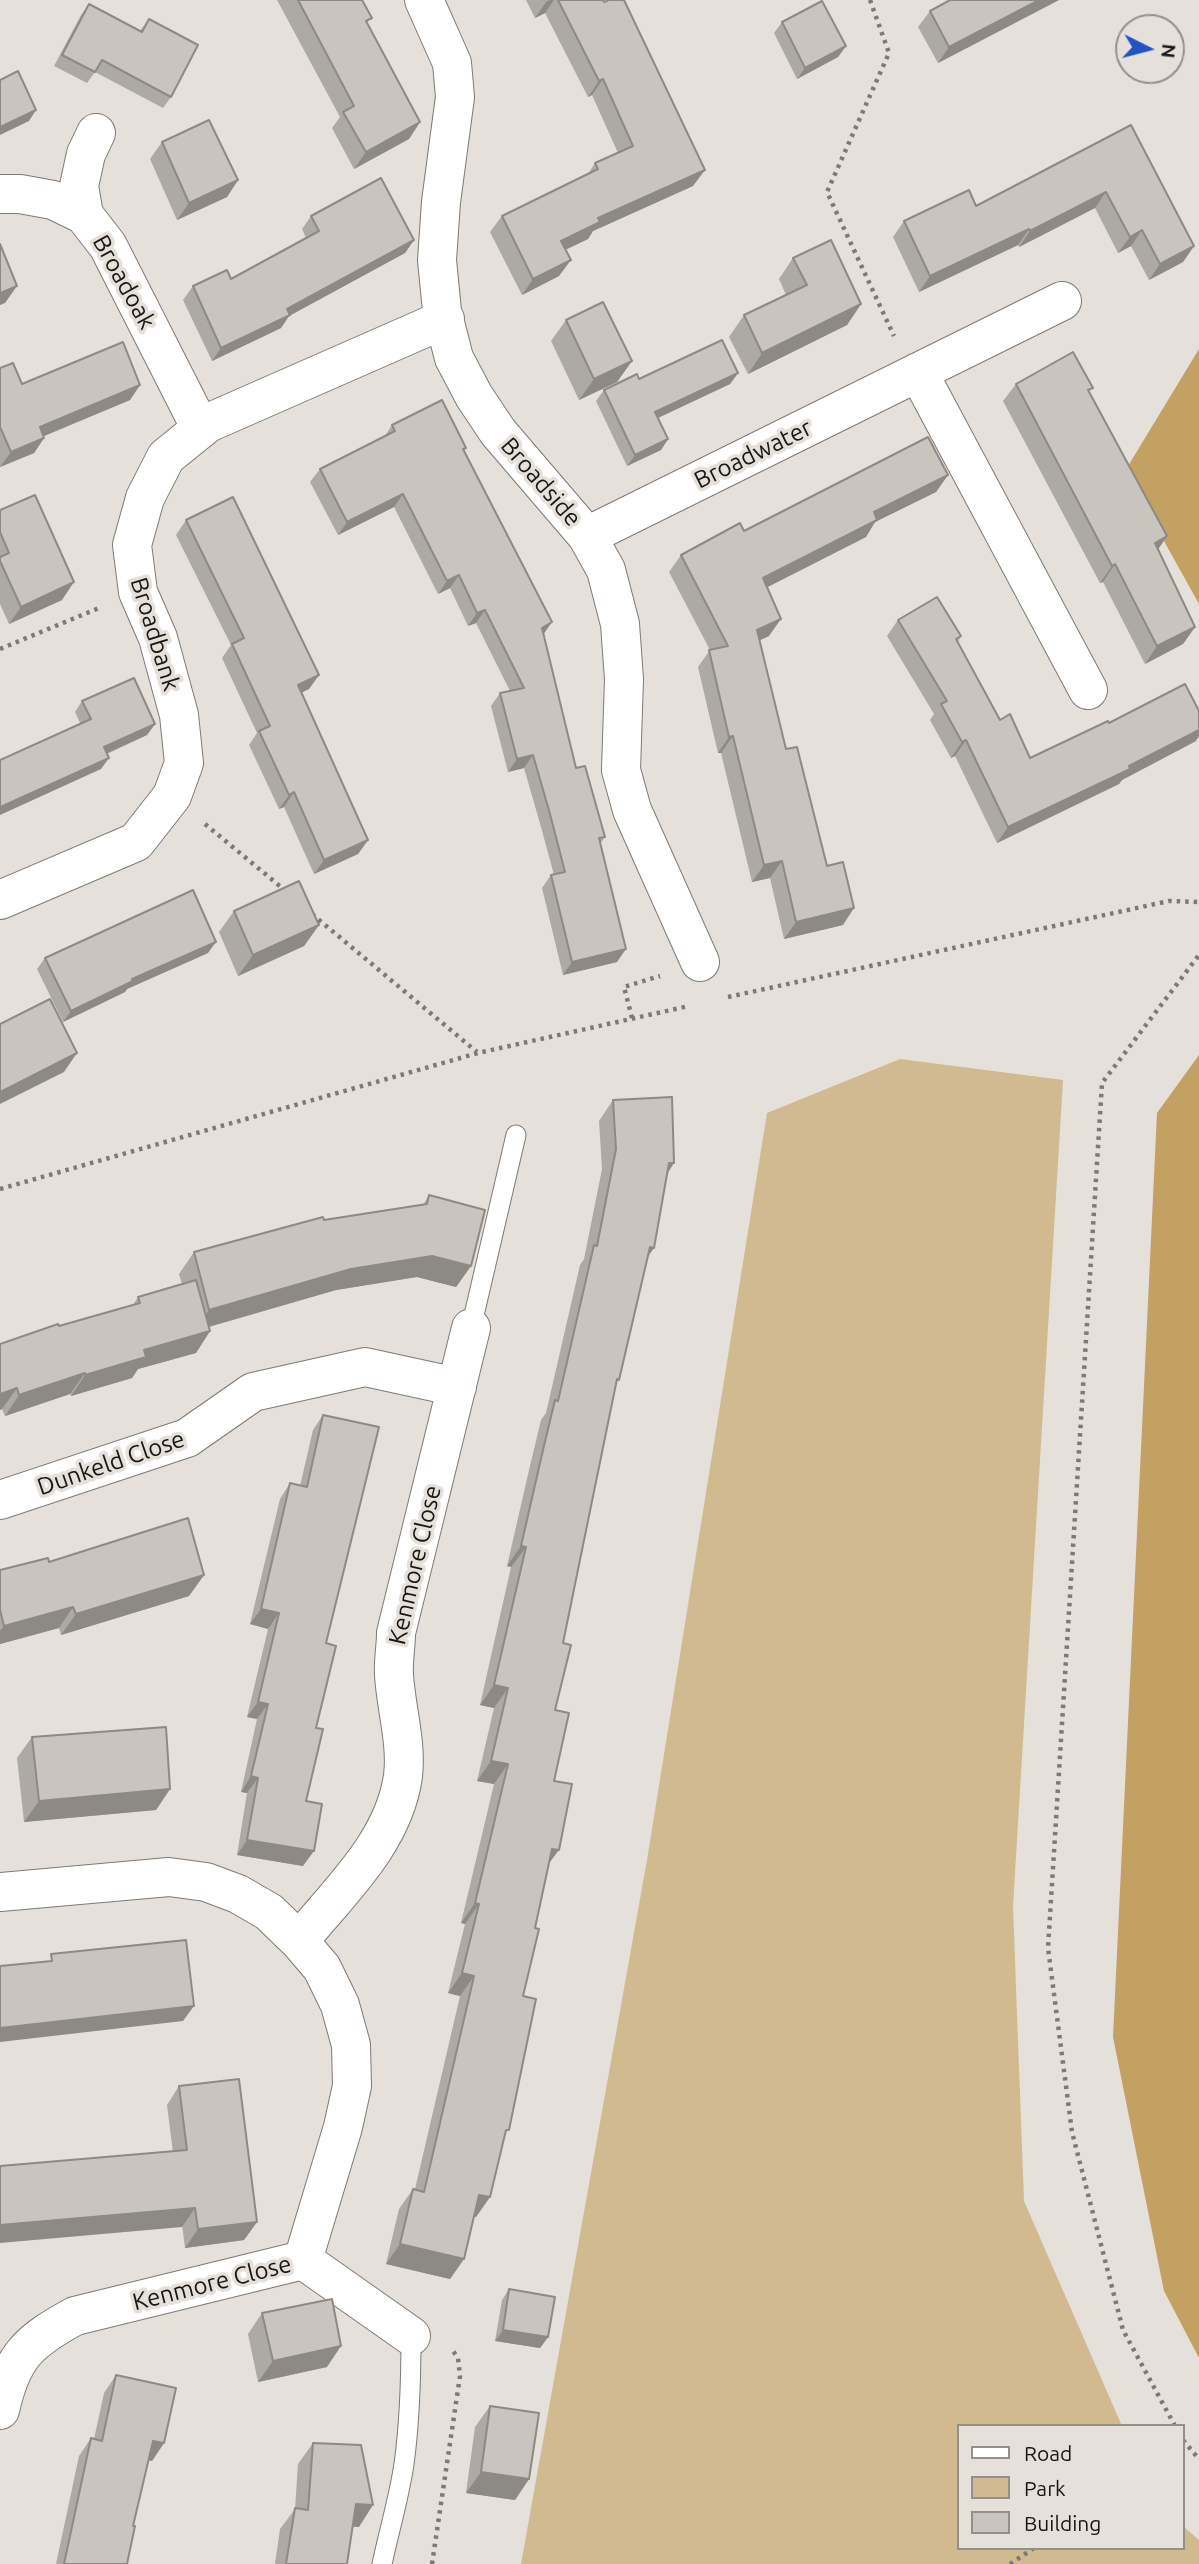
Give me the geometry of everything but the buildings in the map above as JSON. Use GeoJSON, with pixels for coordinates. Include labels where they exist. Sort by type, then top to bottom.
{"type":"FeatureCollection","features":[{"type":"Feature","properties":{"kind":"street","name":"Broadside"},"geometry":{"type":"LineString","coordinates":[[424,0],[452,63],[455,97],[453,128],[441,202],[437,260],[445,319],[454,358],[474,396],[498,432],[587,536],[606,570],[620,624],[624,679],[621,770],[632,810],[701,962]]}},
{"type":"Feature","properties":{"kind":"street"},"geometry":{"type":"LineString","coordinates":[[84,215],[79,186],[86,154],[96,133]]}},
{"type":"Feature","properties":{"kind":"street","name":"Broadoak"},"geometry":{"type":"LineString","coordinates":[[0,194],[20,194],[53,201],[84,215],[108,246],[201,429]]}},
{"type":"Feature","properties":{"kind":"street","name":"Broadwater"},"geometry":{"type":"LineString","coordinates":[[587,536],[1062,301]]}},
{"type":"Feature","properties":{"kind":"street","name":"Broadbank"},"geometry":{"type":"LineString","coordinates":[[0,900],[136,842],[172,796],[184,763],[179,715],[158,638],[138,592],[132,545],[145,498],[166,457],[208,423],[445,319]]}},
{"type":"Feature","properties":{"kind":"street"},"geometry":{"type":"LineString","coordinates":[[915,373],[1088,690]]}},
{"type":"Feature","properties":{"kind":"street","name":"Kenmore Close"},"geometry":{"type":"LineString","coordinates":[[299,1941],[379,1842],[395,1809],[403,1775],[401,1728],[394,1674],[396,1633],[471,1328]]}},
{"type":"Feature","properties":{"kind":"street","name":"Dunkeld Close"},"geometry":{"type":"LineString","coordinates":[[0,1500],[187,1438],[253,1392],[365,1367],[457,1387]]}},
{"type":"Feature","properties":{"kind":"street","name":"Kenmore Close"},"geometry":{"type":"LineString","coordinates":[[0,1892],[169,1877],[206,1881],[238,1894],[269,1912],[322,1968],[340,2005],[351,2045],[352,2086],[343,2127],[303,2260],[75,2316],[46,2332],[22,2354],[2,2390]]}},
{"type":"Feature","properties":{"kind":"street"},"geometry":{"type":"LineString","coordinates":[[303,2260],[411,2336]]}},
{"type":"Feature","properties":{"kind":"lane"},"geometry":{"type":"LineString","coordinates":[[471,1328],[516,1135]]}},
{"type":"Feature","properties":{"kind":"lane"},"geometry":{"type":"LineString","coordinates":[[382,2564],[408,2435],[411,2336]]}},
{"type":"Feature","properties":{"kind":"path"},"geometry":{"type":"LineString","coordinates":[[870,0],[889,53],[827,192],[915,373]]}},
{"type":"Feature","properties":{"kind":"path"},"geometry":{"type":"LineString","coordinates":[[0,649],[138,592]]}},
{"type":"Feature","properties":{"kind":"path"},"geometry":{"type":"LineString","coordinates":[[172,796],[288,894]]}},
{"type":"Feature","properties":{"kind":"path"},"geometry":{"type":"LineString","coordinates":[[726,998],[1169,901],[1199,902]]}},
{"type":"Feature","properties":{"kind":"path"},"geometry":{"type":"LineString","coordinates":[[309,911],[478,1053]]}},
{"type":"Feature","properties":{"kind":"path"},"geometry":{"type":"LineString","coordinates":[[1174,2424],[1123,2330],[1072,2132],[1048,1948],[1102,1083],[1199,955]]}},
{"type":"Feature","properties":{"kind":"path"},"geometry":{"type":"LineString","coordinates":[[632,1018],[624,987],[701,962]]}},
{"type":"Feature","properties":{"kind":"path"},"geometry":{"type":"LineString","coordinates":[[0,1189],[478,1053],[699,1004]]}},
{"type":"Feature","properties":{"kind":"path"},"geometry":{"type":"LineString","coordinates":[[1185,2448],[1199,2459]]}},
{"type":"Feature","properties":{"kind":"path"},"geometry":{"type":"LineString","coordinates":[[1010,2564],[1031,2550]]}},
{"type":"Feature","properties":{"kind":"green space"},"geometry":{"type":"Polygon","coordinates":[[[900,1059],[1063,1080],[1013,1906],[1024,2201],[1121,2424],[958,2424],[958,2550],[1185,2550],[1185,2528],[1199,2540],[1199,2564],[521,2564],[647,1860],[767,1113],[900,1059]]]}},
{"type":"Feature","properties":{"kind":"shaded area"},"geometry":{"type":"Polygon","coordinates":[[[1199,349],[1199,604],[1125,471],[1199,349]]]}},
{"type":"Feature","properties":{"kind":"shaded area"},"geometry":{"type":"Polygon","coordinates":[[[1199,1055],[1199,2358],[1164,2291],[1113,2037],[1157,1113],[1199,1055]]]}}]}
